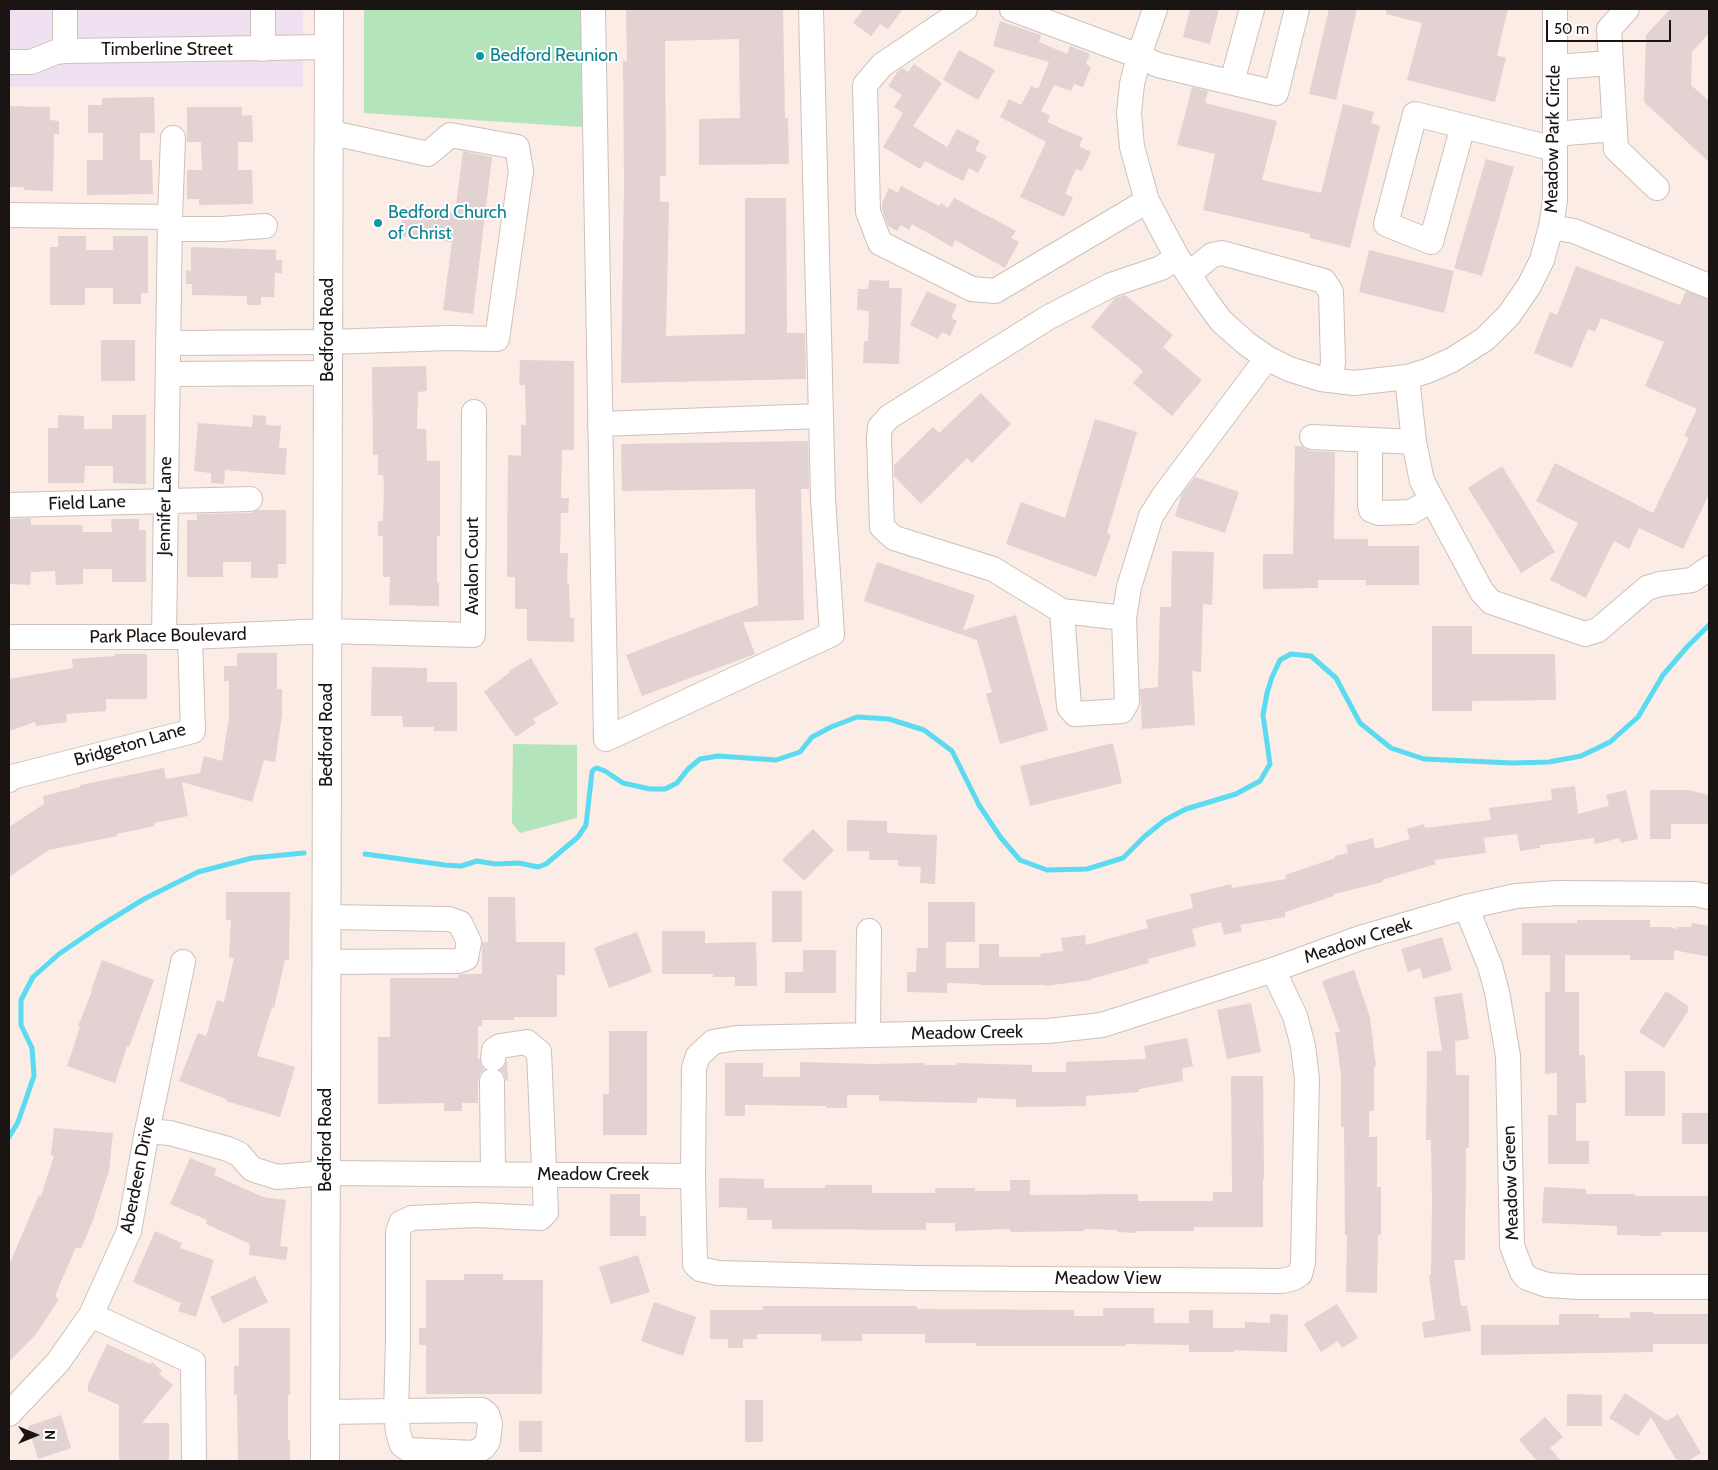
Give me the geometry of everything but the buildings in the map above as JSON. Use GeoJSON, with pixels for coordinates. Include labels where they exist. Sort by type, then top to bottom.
{"type":"FeatureCollection","features":[{"type":"Feature","properties":{"kind":"main road","name":"Bedford Road"},"geometry":{"type":"LineString","coordinates":[[325,1461],[329,9]]}},
{"type":"Feature","properties":{"kind":"street"},"geometry":{"type":"LineString","coordinates":[[64,9],[64,51]]}},
{"type":"Feature","properties":{"kind":"street"},"geometry":{"type":"LineString","coordinates":[[263,9],[263,49]]}},
{"type":"Feature","properties":{"kind":"street"},"geometry":{"type":"LineString","coordinates":[[593,9],[606,739],[832,634],[823,498],[811,9]]}},
{"type":"Feature","properties":{"kind":"street"},"geometry":{"type":"LineString","coordinates":[[965,9],[882,65],[866,85],[868,212],[880,243],[972,289],[995,290],[1148,201]]}},
{"type":"Feature","properties":{"kind":"street"},"geometry":{"type":"LineString","coordinates":[[1012,9],[1139,56],[1158,65],[1276,94],[1297,9]]}},
{"type":"Feature","properties":{"kind":"street","name":"Meadow Park Circle"},"geometry":{"type":"LineString","coordinates":[[1155,9],[1139,56],[1132,84],[1129,113],[1132,147],[1140,180],[1148,201],[1183,265],[1221,321],[1247,344],[1267,358],[1289,369],[1330,380],[1354,383],[1407,377],[1452,360],[1485,338],[1509,315],[1542,260],[1551,227],[1555,200],[1555,9]]}},
{"type":"Feature","properties":{"kind":"street"},"geometry":{"type":"LineString","coordinates":[[1232,82],[1252,9]]}},
{"type":"Feature","properties":{"kind":"street"},"geometry":{"type":"LineString","coordinates":[[1627,9],[1609,29],[1616,150],[1657,188]]}},
{"type":"Feature","properties":{"kind":"street","name":"Timberline Street"},"geometry":{"type":"LineString","coordinates":[[9,62],[31,62],[56,52],[64,51],[328,47]]}},
{"type":"Feature","properties":{"kind":"street"},"geometry":{"type":"LineString","coordinates":[[1555,67],[1612,63]]}},
{"type":"Feature","properties":{"kind":"street"},"geometry":{"type":"LineString","coordinates":[[1463,126],[1431,242],[1386,224],[1415,114],[1463,126],[1555,142],[1615,129]]}},
{"type":"Feature","properties":{"kind":"street"},"geometry":{"type":"LineString","coordinates":[[168,343],[498,338],[521,171],[518,147],[450,135],[428,154],[328,132]]}},
{"type":"Feature","properties":{"kind":"street","name":"Jennifer Lane"},"geometry":{"type":"LineString","coordinates":[[164,637],[173,138]]}},
{"type":"Feature","properties":{"kind":"street"},"geometry":{"type":"LineString","coordinates":[[9,215],[170,223],[220,229],[266,226]]}},
{"type":"Feature","properties":{"kind":"street"},"geometry":{"type":"LineString","coordinates":[[1551,227],[1574,231],[1709,286]]}},
{"type":"Feature","properties":{"kind":"street"},"geometry":{"type":"LineString","coordinates":[[1124,618],[1062,611],[993,569],[894,538],[882,527],[878,438],[880,427],[888,417],[1050,318],[1111,285],[1160,268],[1183,265],[1222,253],[1324,281],[1331,292],[1333,363],[1330,380]]}},
{"type":"Feature","properties":{"kind":"street"},"geometry":{"type":"LineString","coordinates":[[243,343],[243,373]]}},
{"type":"Feature","properties":{"kind":"street"},"geometry":{"type":"LineString","coordinates":[[1062,611],[1069,708],[1075,714],[1122,710],[1127,702],[1124,618],[1129,587],[1150,516],[1267,358]]}},
{"type":"Feature","properties":{"kind":"street"},"geometry":{"type":"LineString","coordinates":[[168,374],[328,373]]}},
{"type":"Feature","properties":{"kind":"street"},"geometry":{"type":"LineString","coordinates":[[1407,377],[1414,442],[1422,481],[1482,592],[1491,602],[1585,634],[1598,630],[1647,588],[1660,584],[1692,580],[1709,568]]}},
{"type":"Feature","properties":{"kind":"street","name":"Avalon Court"},"geometry":{"type":"LineString","coordinates":[[327,631],[472,635],[474,412]]}},
{"type":"Feature","properties":{"kind":"street"},"geometry":{"type":"LineString","coordinates":[[600,424],[821,416]]}},
{"type":"Feature","properties":{"kind":"street"},"geometry":{"type":"LineString","coordinates":[[1312,437],[1414,442]]}},
{"type":"Feature","properties":{"kind":"street"},"geometry":{"type":"LineString","coordinates":[[1370,440],[1371,510],[1379,513],[1411,512],[1432,500]]}},
{"type":"Feature","properties":{"kind":"street","name":"Field Lane"},"geometry":{"type":"LineString","coordinates":[[9,505],[250,498]]}},
{"type":"Feature","properties":{"kind":"street","name":"Park Place Boulevard"},"geometry":{"type":"LineString","coordinates":[[9,637],[190,637],[327,631]]}},
{"type":"Feature","properties":{"kind":"street","name":"Bridgeton Lane"},"geometry":{"type":"LineString","coordinates":[[9,780],[12,777],[193,731],[190,637]]}},
{"type":"Feature","properties":{"kind":"street","name":"Meadow Creek"},"geometry":{"type":"LineString","coordinates":[[147,1131],[170,1133],[228,1149],[239,1154],[252,1169],[277,1177],[325,1173],[693,1176],[694,1068],[698,1056],[713,1042],[737,1038],[1048,1031],[1102,1025],[1273,970],[1360,938],[1466,907],[1516,896],[1557,893],[1695,894],[1709,897]]}},
{"type":"Feature","properties":{"kind":"street","name":"Meadow Green"},"geometry":{"type":"LineString","coordinates":[[1466,907],[1490,966],[1497,992],[1508,1056],[1512,1246],[1522,1272],[1527,1278],[1546,1285],[1579,1287],[1709,1287]]}},
{"type":"Feature","properties":{"kind":"street"},"geometry":{"type":"LineString","coordinates":[[326,917],[449,919],[460,923],[469,942],[466,958],[458,961],[326,962]]}},
{"type":"Feature","properties":{"kind":"street"},"geometry":{"type":"LineString","coordinates":[[868,931],[868,1034]]}},
{"type":"Feature","properties":{"kind":"street","name":"Aberdeen Drive"},"geometry":{"type":"LineString","coordinates":[[9,1414],[58,1362],[92,1315],[130,1231],[147,1131],[183,962]]}},
{"type":"Feature","properties":{"kind":"street","name":"Meadow View"},"geometry":{"type":"LineString","coordinates":[[693,1176],[695,1264],[700,1269],[718,1273],[1014,1279],[1282,1281],[1294,1278],[1300,1274],[1303,1263],[1307,1079],[1303,1046],[1295,1016],[1273,970]]}},
{"type":"Feature","properties":{"kind":"street"},"geometry":{"type":"LineString","coordinates":[[325,1412],[396,1411],[398,1232],[401,1223],[412,1218],[476,1215],[540,1218],[546,1212],[539,1052],[527,1042],[500,1046],[494,1050],[492,1070],[492,1174]]}},
{"type":"Feature","properties":{"kind":"street"},"geometry":{"type":"LineString","coordinates":[[92,1315],[193,1362],[194,1461]]}},
{"type":"Feature","properties":{"kind":"shaded area"},"geometry":{"type":"Polygon","coordinates":[[[9,9],[303,9],[303,87],[9,87],[9,9]]]}},
{"type":"Feature","properties":{"kind":"green space"},"geometry":{"type":"Polygon","coordinates":[[[364,9],[581,9],[582,127],[364,113],[364,9]]]}},
{"type":"Feature","properties":{"kind":"green space"},"geometry":{"type":"Polygon","coordinates":[[[513,744],[577,745],[577,818],[520,833],[512,823],[513,744]]]}},
{"type":"Feature","properties":{"kind":"waterway"},"geometry":{"type":"LineString","coordinates":[[365,854],[445,865],[461,866],[477,861],[495,864],[519,863],[538,867],[546,864],[578,837],[586,825],[592,772],[594,769],[597,768],[605,771],[623,783],[650,789],[665,789],[677,783],[688,769],[700,759],[718,756],[776,760],[800,752],[812,737],[857,717],[889,719],[924,730],[952,751],[979,805],[1001,838],[1020,860],[1047,870],[1087,869],[1123,858],[1145,836],[1165,820],[1186,809],[1236,794],[1260,781],[1270,764],[1263,715],[1267,693],[1280,660],[1291,654],[1311,656],[1336,678],[1360,723],[1391,748],[1424,759],[1513,763],[1549,762],[1581,756],[1610,742],[1638,717],[1663,675],[1709,625]]}},
{"type":"Feature","properties":{"kind":"waterway"},"geometry":{"type":"LineString","coordinates":[[9,1137],[18,1122],[34,1076],[32,1048],[21,1025],[21,1000],[33,977],[59,954],[97,928],[144,899],[198,872],[252,858],[304,853]]}},
{"type":"Feature","properties":{"kind":"place","name":"Bedford Reunion"},"geometry":{"type":"Point","coordinates":[480,56]}},
{"type":"Feature","properties":{"kind":"place","name":"Bedford Church of Christ"},"geometry":{"type":"Point","coordinates":[378,223]}}]}
